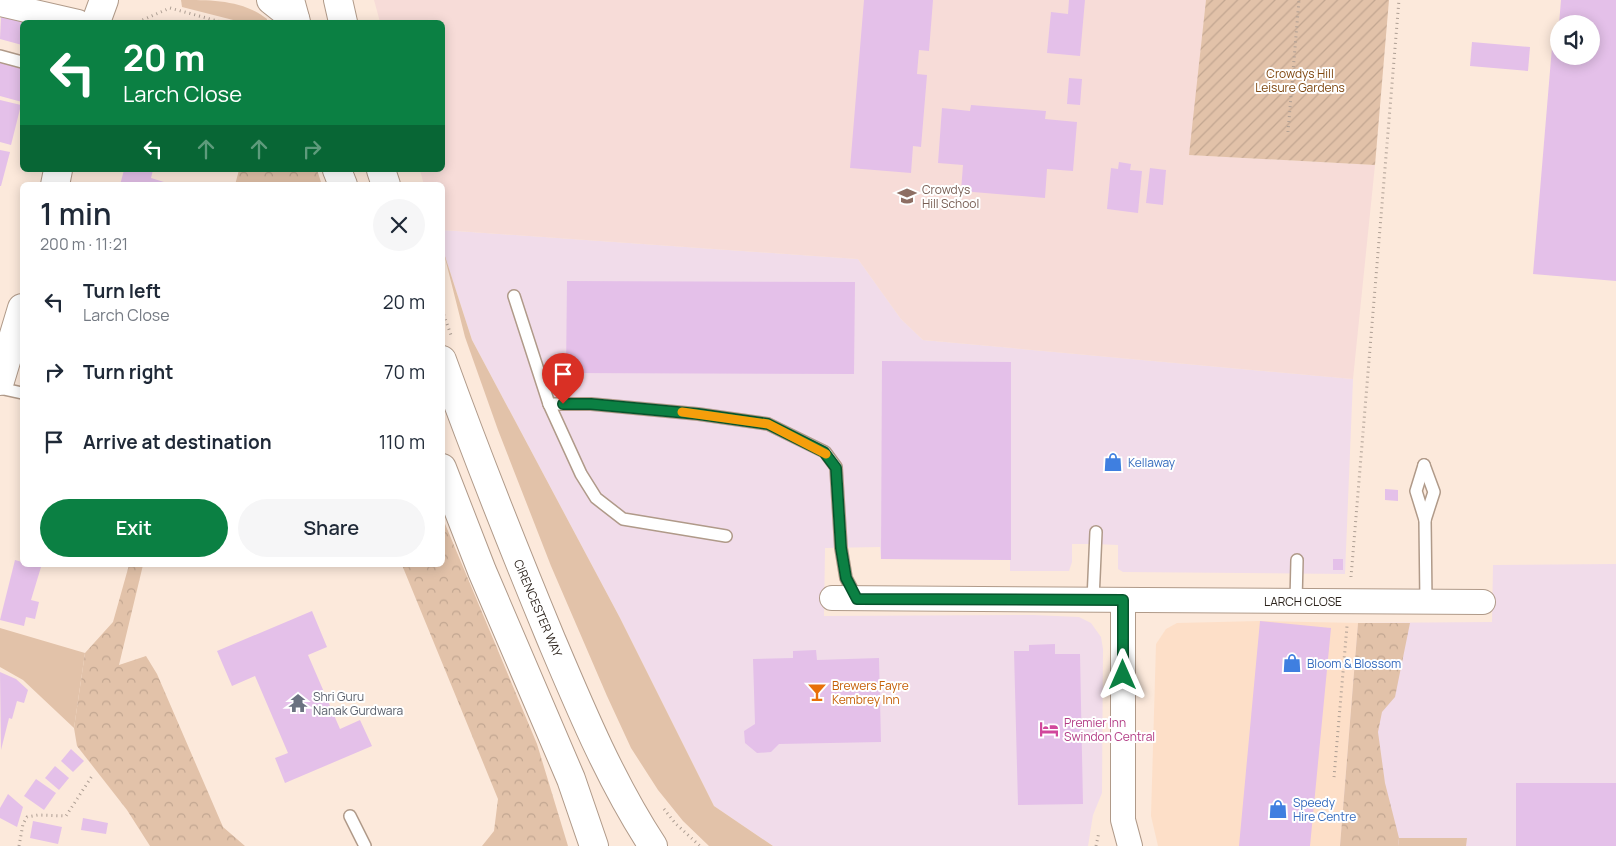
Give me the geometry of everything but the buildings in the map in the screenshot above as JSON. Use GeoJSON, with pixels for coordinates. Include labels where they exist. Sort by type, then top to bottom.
{"type":"FeatureCollection","features":[{"type":"Feature","properties":{"kind":"main road"},"geometry":{"type":"LineString","coordinates":[[97,20],[104,0]]}},
{"type":"Feature","properties":{"kind":"main road"},"geometry":{"type":"LineString","coordinates":[[271,0],[294,14]]}},
{"type":"Feature","properties":{"kind":"main road"},"geometry":{"type":"LineString","coordinates":[[338,0],[343,20]]}},
{"type":"Feature","properties":{"kind":"main road"},"geometry":{"type":"LineString","coordinates":[[0,381],[20,315]]}},
{"type":"Feature","properties":{"kind":"main road","name":"CIRENCESTER WAY"},"geometry":{"type":"LineString","coordinates":[[445,368],[482,470],[558,654],[620,789],[653,846]]}},
{"type":"Feature","properties":{"kind":"main road"},"geometry":{"type":"LineString","coordinates":[[445,476],[482,571],[568,771],[594,846]]}},
{"type":"Feature","properties":{"kind":"street"},"geometry":{"type":"LineString","coordinates":[[0,4],[69,20]]}},
{"type":"Feature","properties":{"kind":"street","name":"LARCH CLOSE"},"geometry":{"type":"LineString","coordinates":[[832,598],[1483,602]]}},
{"type":"Feature","properties":{"kind":"street"},"geometry":{"type":"LineString","coordinates":[[1123,600],[1123,820],[1130,846]]}},
{"type":"Feature","properties":{"kind":"street"},"geometry":{"type":"LineString","coordinates":[[1115,846],[1123,820]]}},
{"type":"Feature","properties":{"kind":"lane"},"geometry":{"type":"LineString","coordinates":[[0,56],[20,61]]}},
{"type":"Feature","properties":{"kind":"lane"},"geometry":{"type":"LineString","coordinates":[[514,296],[549,404],[581,474],[596,498],[623,519],[726,536]]}},
{"type":"Feature","properties":{"kind":"lane"},"geometry":{"type":"LineString","coordinates":[[0,381],[20,392]]}},
{"type":"Feature","properties":{"kind":"lane"},"geometry":{"type":"LineString","coordinates":[[549,404],[591,404],[630,407],[768,424],[824,452],[836,468],[841,548],[846,578],[857,599]]}},
{"type":"Feature","properties":{"kind":"lane"},"geometry":{"type":"LineString","coordinates":[[1425,520],[1426,602]]}},
{"type":"Feature","properties":{"kind":"lane"},"geometry":{"type":"LineString","coordinates":[[1093,600],[1096,532]]}},
{"type":"Feature","properties":{"kind":"lane"},"geometry":{"type":"LineString","coordinates":[[1296,601],[1297,560]]}},
{"type":"Feature","properties":{"kind":"lane"},"geometry":{"type":"LineString","coordinates":[[350,816],[365,846]]}},
{"type":"Feature","properties":{"kind":"path"},"geometry":{"type":"LineString","coordinates":[[1288,132],[1299,0]]}},
{"type":"Feature","properties":{"kind":"path"},"geometry":{"type":"LineString","coordinates":[[1334,777],[1399,0]]}},
{"type":"Feature","properties":{"kind":"path"},"geometry":{"type":"LineString","coordinates":[[143,20],[170,8],[214,20]]}},
{"type":"Feature","properties":{"kind":"path"},"geometry":{"type":"LineString","coordinates":[[19,846],[23,824],[28,817],[38,815],[66,816],[92,776]]}},
{"type":"Feature","properties":{"kind":"shaded area","name":"Crowdys Hill School"},"geometry":{"type":"Polygon","coordinates":[[[374,0],[1206,0],[1190,155],[1375,165],[1353,379],[923,340],[901,319],[858,259],[445,230],[445,182],[423,182],[421,172],[445,172],[445,20],[379,20],[374,0]]]}},
{"type":"Feature","properties":{"kind":"shaded area"},"geometry":{"type":"Polygon","coordinates":[[[445,230],[858,259],[901,319],[923,340],[1353,379],[1345,574],[1123,572],[1118,569],[1118,545],[1072,544],[1072,562],[1069,571],[1010,571],[1010,560],[881,559],[880,547],[825,548],[824,616],[1033,615],[1079,617],[1091,623],[1101,637],[1103,649],[1102,793],[1093,815],[1088,846],[773,846],[714,806],[620,618],[472,340],[445,256],[445,230]]]}},
{"type":"Feature","properties":{"kind":"shaded area"},"geometry":{"type":"Polygon","coordinates":[[[1616,564],[1616,846],[1340,846],[1358,623],[1492,622],[1493,565],[1616,564]]]}},
{"type":"Feature","properties":{"kind":"shaded area"},"geometry":{"type":"Polygon","coordinates":[[[1260,621],[1358,623],[1340,846],[1158,846],[1151,816],[1156,644],[1166,629],[1177,623],[1260,621]]]}},
{"type":"Feature","properties":{"kind":"green space"},"geometry":{"type":"Polygon","coordinates":[[[181,0],[227,2],[248,8],[267,20],[233,20],[182,7],[181,0]]]}},
{"type":"Feature","properties":{"kind":"green space","name":"Crowdys Hill Leisure Gardens"},"geometry":{"type":"Polygon","coordinates":[[[1206,0],[1389,0],[1375,165],[1189,155],[1206,0]]]}},
{"type":"Feature","properties":{"kind":"green space"},"geometry":{"type":"Polygon","coordinates":[[[238,172],[318,172],[321,182],[236,182],[238,172]]]}},
{"type":"Feature","properties":{"kind":"green space"},"geometry":{"type":"Polygon","coordinates":[[[445,256],[472,340],[620,618],[714,806],[773,846],[709,846],[683,821],[658,790],[631,748],[551,566],[498,430],[465,337],[445,256]]]}},
{"type":"Feature","properties":{"kind":"green space"},"geometry":{"type":"Polygon","coordinates":[[[445,524],[537,744],[568,846],[482,846],[494,831],[498,799],[403,567],[445,567],[445,524]]]}},
{"type":"Feature","properties":{"kind":"green space"},"geometry":{"type":"Polygon","coordinates":[[[128,567],[143,567],[119,665],[146,656],[157,674],[223,827],[245,846],[150,846],[127,810],[77,746],[74,728],[85,653],[113,622],[128,567]]]}},
{"type":"Feature","properties":{"kind":"green space"},"geometry":{"type":"Polygon","coordinates":[[[1358,623],[1410,623],[1395,697],[1382,712],[1378,732],[1385,783],[1399,838],[1398,846],[1340,846],[1358,623]]]}},
{"type":"Feature","properties":{"kind":"green space"},"geometry":{"type":"Polygon","coordinates":[[[0,628],[85,653],[74,728],[23,680],[0,667],[0,628]]]}},
{"type":"Feature","properties":{"kind":"green space"},"geometry":{"type":"Polygon","coordinates":[[[1399,838],[1467,838],[1466,846],[1398,846],[1399,838]]]}},
{"type":"Feature","properties":{"kind":"slow traffic"},"geometry":{"type":"LineString","coordinates":[[682,412],[768,424],[826,454]]}},
{"type":"Feature","properties":{"kind":"place","name":"Crowdys Hill School"},"geometry":{"type":"Point","coordinates":[907,196]}},
{"type":"Feature","properties":{"kind":"place","name":"Kellaway"},"geometry":{"type":"Point","coordinates":[1113,462]}},
{"type":"Feature","properties":{"kind":"place","name":"Bloom & Blossom"},"geometry":{"type":"Point","coordinates":[1292,663]}},
{"type":"Feature","properties":{"kind":"place","name":"Brewers Fayre Kembrey Inn"},"geometry":{"type":"Point","coordinates":[817,692]}},
{"type":"Feature","properties":{"kind":"place","name":"Shri Guru Nanak Gurdwara"},"geometry":{"type":"Point","coordinates":[298,703]}},
{"type":"Feature","properties":{"kind":"place","name":"Premier Inn Swindon Central"},"geometry":{"type":"Point","coordinates":[1049,729]}},
{"type":"Feature","properties":{"kind":"place","name":"Speedy Hire Centre"},"geometry":{"type":"Point","coordinates":[1278,809]}},
{"type":"Feature","properties":{"kind":"route"},"geometry":{"type":"LineString","coordinates":[[563,404],[591,404],[698,414],[768,424],[824,452],[836,468],[837,515],[841,548],[846,578],[857,599],[1123,600],[1123,675]]}}]}
